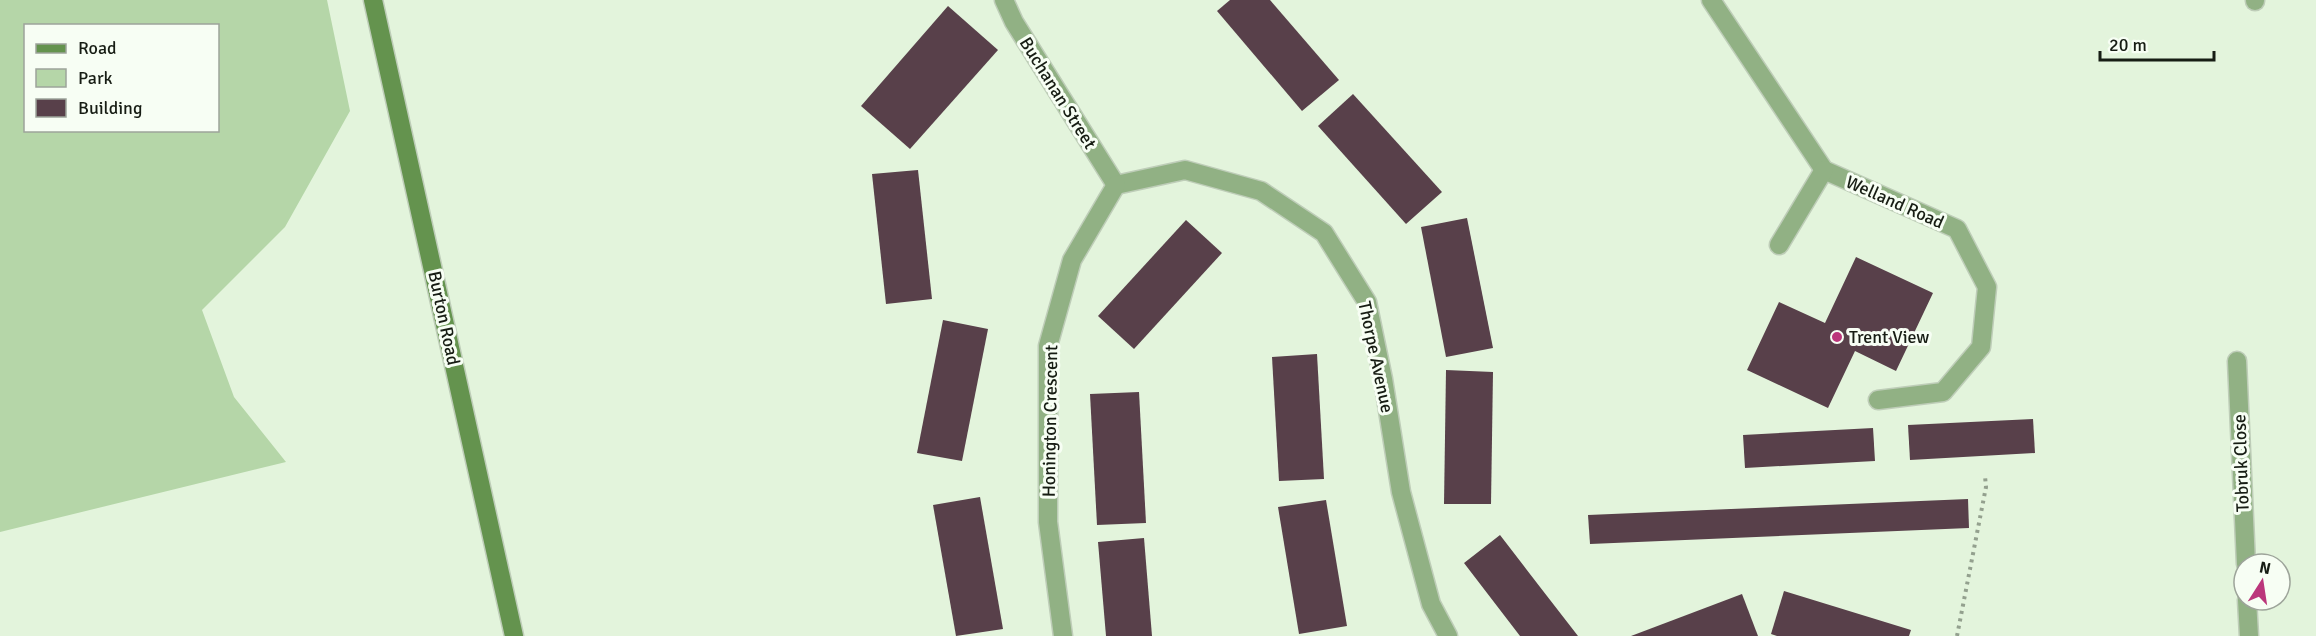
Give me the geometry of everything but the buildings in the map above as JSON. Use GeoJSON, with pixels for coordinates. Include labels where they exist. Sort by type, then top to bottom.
{"type":"FeatureCollection","features":[{"type":"Feature","properties":{"kind":"main road","name":"Burton Road"},"geometry":{"type":"LineString","coordinates":[[373,0],[514,636]]}},
{"type":"Feature","properties":{"kind":"street","name":"Buchanan Street"},"geometry":{"type":"LineString","coordinates":[[1004,0],[1027,43],[1116,185]]}},
{"type":"Feature","properties":{"kind":"street","name":"Welland Road"},"geometry":{"type":"LineString","coordinates":[[1711,0],[1824,170],[1957,229],[1987,288],[1981,347],[1943,392],[1878,400]]}},
{"type":"Feature","properties":{"kind":"street","name":"Thorpe Avenue"},"geometry":{"type":"LineString","coordinates":[[1116,185],[1185,170],[1261,191],[1324,233],[1366,302],[1383,379],[1401,492],[1431,604],[1448,636]]}},
{"type":"Feature","properties":{"kind":"street"},"geometry":{"type":"LineString","coordinates":[[1779,245],[1824,170]]}},
{"type":"Feature","properties":{"kind":"street","name":"Honington Crescent"},"geometry":{"type":"LineString","coordinates":[[1063,636],[1048,522],[1048,346],[1072,260],[1116,185]]}},
{"type":"Feature","properties":{"kind":"street","name":"Tobruk Close"},"geometry":{"type":"LineString","coordinates":[[2237,361],[2245,552]]}},
{"type":"Feature","properties":{"kind":"street"},"geometry":{"type":"LineString","coordinates":[[2248,612],[2249,636]]}},
{"type":"Feature","properties":{"kind":"path"},"geometry":{"type":"LineString","coordinates":[[1957,636],[1986,487],[1985,476]]}},
{"type":"Feature","properties":{"kind":"green space"},"geometry":{"type":"Polygon","coordinates":[[[0,0],[327,0],[350,111],[285,227],[202,310],[234,397],[286,462],[0,532],[0,0]]]}},
{"type":"Feature","properties":{"kind":"place","name":"Trent View"},"geometry":{"type":"Point","coordinates":[1837,337]}}]}
